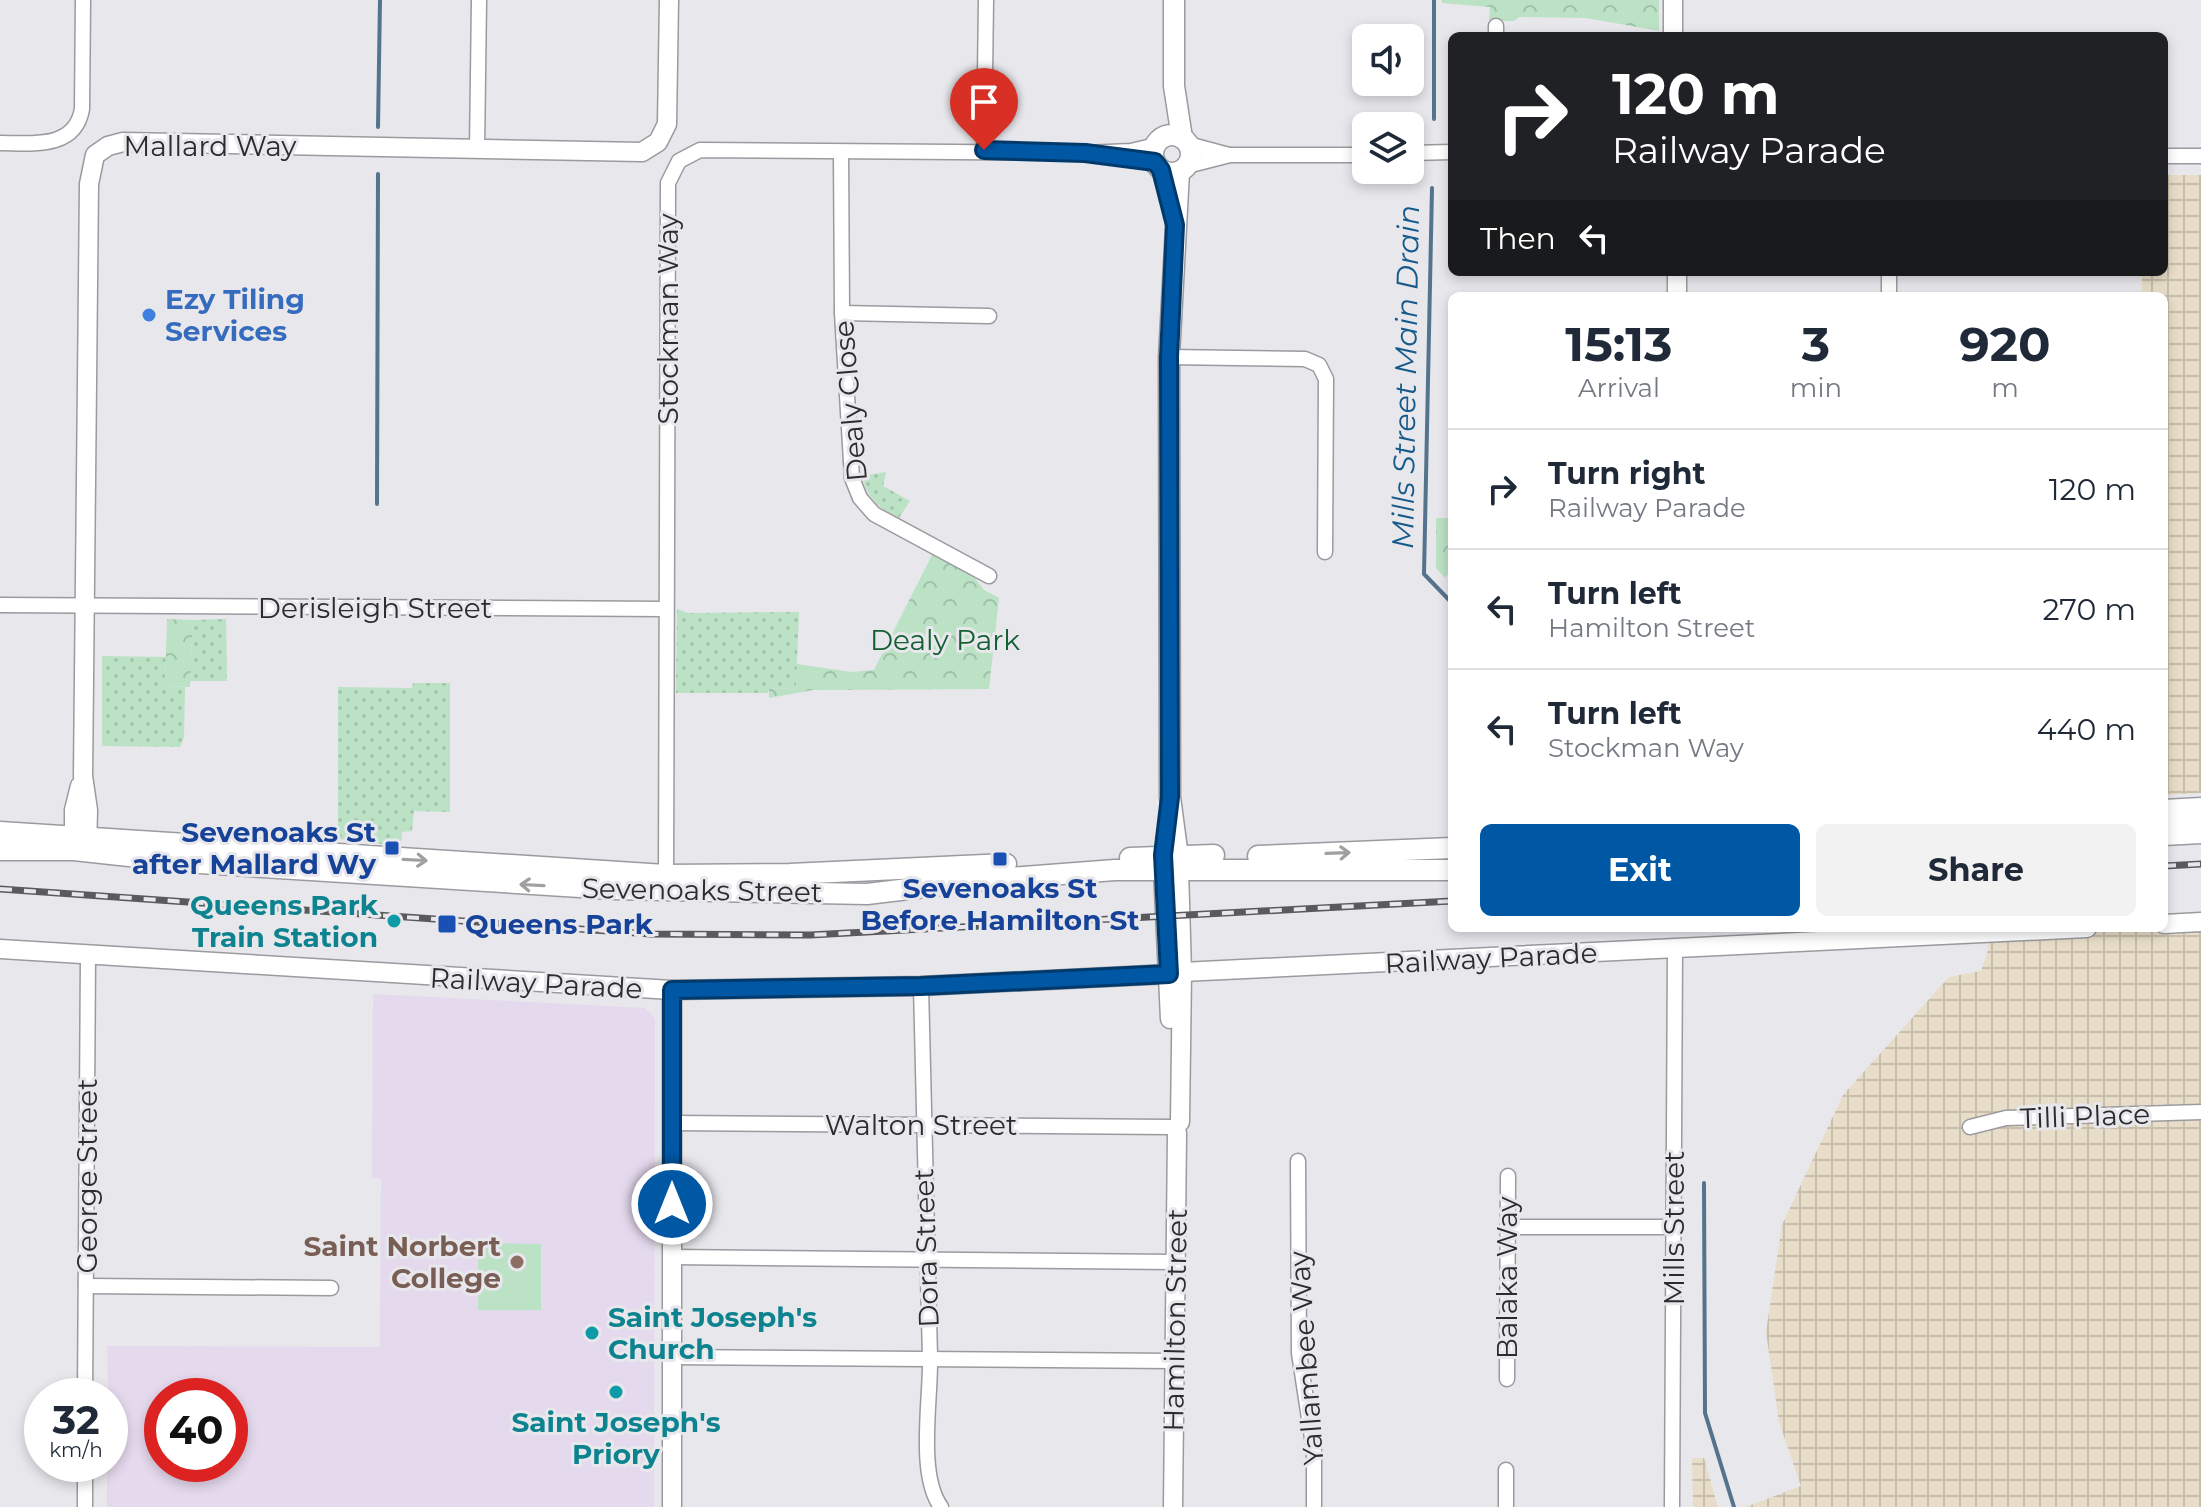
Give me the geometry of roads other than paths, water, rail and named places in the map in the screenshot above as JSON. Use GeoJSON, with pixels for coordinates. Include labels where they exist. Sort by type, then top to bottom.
{"type":"FeatureCollection","features":[{"type":"Feature","properties":{"kind":"main road","name":"Hamilton Street"},"geometry":{"type":"LineString","coordinates":[[1171,862],[1169,357],[1175,225],[1171,154],[1174,0]]}},
{"type":"Feature","properties":{"kind":"main road"},"geometry":{"type":"LineString","coordinates":[[2168,810],[2194,809]]}},
{"type":"Feature","properties":{"kind":"main road","name":"Sevenoaks Street"},"geometry":{"type":"LineString","coordinates":[[0,832],[184,862],[582,888],[666,882],[889,893],[1020,876],[1171,862],[1448,848]]}},
{"type":"Feature","properties":{"kind":"main road"},"geometry":{"type":"LineString","coordinates":[[2168,835],[2201,832]]}},
{"type":"Feature","properties":{"kind":"main road","name":"Sevenoaks Street"},"geometry":{"type":"LineString","coordinates":[[0,850],[80,843]]}},
{"type":"Feature","properties":{"kind":"main road","name":"Sevenoaks Street"},"geometry":{"type":"LineString","coordinates":[[1171,862],[1349,873],[1448,870]]}},
{"type":"Feature","properties":{"kind":"street"},"geometry":{"type":"LineString","coordinates":[[0,143],[55,142],[69,135],[78,124],[82,109],[83,0]]}},
{"type":"Feature","properties":{"kind":"street"},"geometry":{"type":"LineString","coordinates":[[477,150],[479,0]]}},
{"type":"Feature","properties":{"kind":"street","name":"Mallard Way"},"geometry":{"type":"LineString","coordinates":[[80,843],[74,810],[83,776],[89,184],[95,155],[108,146],[123,142],[642,152],[658,142],[667,124],[669,0]]}},
{"type":"Feature","properties":{"kind":"street"},"geometry":{"type":"LineString","coordinates":[[984,150],[986,0]]}},
{"type":"Feature","properties":{"kind":"street"},"geometry":{"type":"LineString","coordinates":[[1673,0],[1673,32]]}},
{"type":"Feature","properties":{"kind":"street"},"geometry":{"type":"LineString","coordinates":[[1682,0],[1682,32]]}},
{"type":"Feature","properties":{"kind":"street","name":"Stockman Way"},"geometry":{"type":"LineString","coordinates":[[666,882],[668,183],[679,161],[700,150],[984,150],[1171,154]]}},
{"type":"Feature","properties":{"kind":"street","name":"Dealy Close"},"geometry":{"type":"LineString","coordinates":[[841,152],[842,313],[852,478],[860,498],[874,514],[989,576]]}},
{"type":"Feature","properties":{"kind":"street"},"geometry":{"type":"LineString","coordinates":[[1424,153],[1448,152]]}},
{"type":"Feature","properties":{"kind":"street"},"geometry":{"type":"LineString","coordinates":[[1171,154],[1352,155]]}},
{"type":"Feature","properties":{"kind":"street"},"geometry":{"type":"LineString","coordinates":[[1171,154],[1230,155]]}},
{"type":"Feature","properties":{"kind":"street"},"geometry":{"type":"LineString","coordinates":[[2168,156],[2201,156]]}},
{"type":"Feature","properties":{"kind":"street"},"geometry":{"type":"LineString","coordinates":[[842,313],[989,316]]}},
{"type":"Feature","properties":{"kind":"street"},"geometry":{"type":"LineString","coordinates":[[1169,357],[1305,359],[1319,365],[1326,379],[1325,552]]}},
{"type":"Feature","properties":{"kind":"street","name":"Derisleigh Street"},"geometry":{"type":"LineString","coordinates":[[0,605],[666,609]]}},
{"type":"Feature","properties":{"kind":"street"},"geometry":{"type":"LineString","coordinates":[[2168,825],[2194,809]]}},
{"type":"Feature","properties":{"kind":"street"},"geometry":{"type":"LineString","coordinates":[[2194,809],[2189,820],[2201,832]]}},
{"type":"Feature","properties":{"kind":"street","name":"Hamilton Street"},"geometry":{"type":"LineString","coordinates":[[1171,862],[1176,973],[1173,1507]]}},
{"type":"Feature","properties":{"kind":"street"},"geometry":{"type":"LineString","coordinates":[[2168,924],[2201,922]]}},
{"type":"Feature","properties":{"kind":"street","name":"Railway Parade"},"geometry":{"type":"LineString","coordinates":[[0,949],[672,990],[921,986],[2009,932]]}},
{"type":"Feature","properties":{"kind":"street","name":"Mills Street"},"geometry":{"type":"LineString","coordinates":[[1672,1507],[1675,949]]}},
{"type":"Feature","properties":{"kind":"street","name":"George Street"},"geometry":{"type":"LineString","coordinates":[[85,1378],[88,956]]}},
{"type":"Feature","properties":{"kind":"street","name":"Dora Street"},"geometry":{"type":"LineString","coordinates":[[921,986],[925,1258],[930,1358],[928,1479],[941,1507]]}},
{"type":"Feature","properties":{"kind":"street"},"geometry":{"type":"LineString","coordinates":[[672,990],[672,1507]]}},
{"type":"Feature","properties":{"kind":"street","name":"Tilli Place"},"geometry":{"type":"LineString","coordinates":[[1970,1127],[2006,1118],[2201,1112]]}},
{"type":"Feature","properties":{"kind":"street","name":"Walton Street"},"geometry":{"type":"LineString","coordinates":[[672,1123],[1175,1126]]}},
{"type":"Feature","properties":{"kind":"street","name":"Yallambee Way"},"geometry":{"type":"LineString","coordinates":[[1298,1161],[1299,1353],[1314,1451],[1314,1507]]}},
{"type":"Feature","properties":{"kind":"street","name":"Balaka Way"},"geometry":{"type":"LineString","coordinates":[[1507,1379],[1508,1176]]}},
{"type":"Feature","properties":{"kind":"street"},"geometry":{"type":"LineString","coordinates":[[1507,1227],[1674,1227]]}},
{"type":"Feature","properties":{"kind":"street"},"geometry":{"type":"LineString","coordinates":[[672,1257],[1175,1262]]}},
{"type":"Feature","properties":{"kind":"street"},"geometry":{"type":"LineString","coordinates":[[86,1286],[331,1288]]}},
{"type":"Feature","properties":{"kind":"street"},"geometry":{"type":"LineString","coordinates":[[670,1357],[1174,1361]]}},
{"type":"Feature","properties":{"kind":"street"},"geometry":{"type":"LineString","coordinates":[[1506,1470],[1506,1507]]}},
{"type":"Feature","properties":{"kind":"street"},"geometry":{"type":"LineString","coordinates":[[85,1482],[85,1507]]}},
{"type":"Feature","properties":{"kind":"waterway"},"geometry":{"type":"LineString","coordinates":[[378,127],[380,0]]}},
{"type":"Feature","properties":{"kind":"waterway","name":"Mills Street Main Drain"},"geometry":{"type":"LineString","coordinates":[[1434,0],[1434,119]]}},
{"type":"Feature","properties":{"kind":"waterway"},"geometry":{"type":"LineString","coordinates":[[377,504],[378,174]]}},
{"type":"Feature","properties":{"kind":"waterway","name":"Mills Street Main Drain"},"geometry":{"type":"LineString","coordinates":[[1432,188],[1424,574],[1448,599]]}},
{"type":"Feature","properties":{"kind":"waterway","name":"Mills Street Main Drain"},"geometry":{"type":"LineString","coordinates":[[1704,1183],[1705,1413],[1734,1507]]}},
{"type":"Feature","properties":{"kind":"railway"},"geometry":{"type":"LineString","coordinates":[[2168,866],[2201,864]]}},
{"type":"Feature","properties":{"kind":"railway"},"geometry":{"type":"LineString","coordinates":[[0,889],[651,934],[810,935],[1448,901]]}},
{"type":"Feature","properties":{"kind":"place","name":"Ezy Tiling Services"},"geometry":{"type":"Point","coordinates":[149,315]}},
{"type":"Feature","properties":{"kind":"place","name":"Sevenoaks St after Mallard Wy"},"geometry":{"type":"Point","coordinates":[392,848]}},
{"type":"Feature","properties":{"kind":"place","name":"Sevenoaks St Before Hamilton St"},"geometry":{"type":"Point","coordinates":[1000,859]}},
{"type":"Feature","properties":{"kind":"place","name":"Queens Park Train Station"},"geometry":{"type":"Point","coordinates":[394,921]}},
{"type":"Feature","properties":{"kind":"place","name":"Queens Park"},"geometry":{"type":"Point","coordinates":[447,924]}},
{"type":"Feature","properties":{"kind":"place","name":"Saint Norbert College"},"geometry":{"type":"Point","coordinates":[517,1262]}},
{"type":"Feature","properties":{"kind":"place","name":"Saint Joseph's Church"},"geometry":{"type":"Point","coordinates":[592,1333]}},
{"type":"Feature","properties":{"kind":"place","name":"Saint Joseph's Priory"},"geometry":{"type":"Point","coordinates":[616,1392]}},
{"type":"Feature","properties":{"kind":"park label","name":"Dealy Park"},"geometry":{"type":"Point","coordinates":[945,640]}}]}
